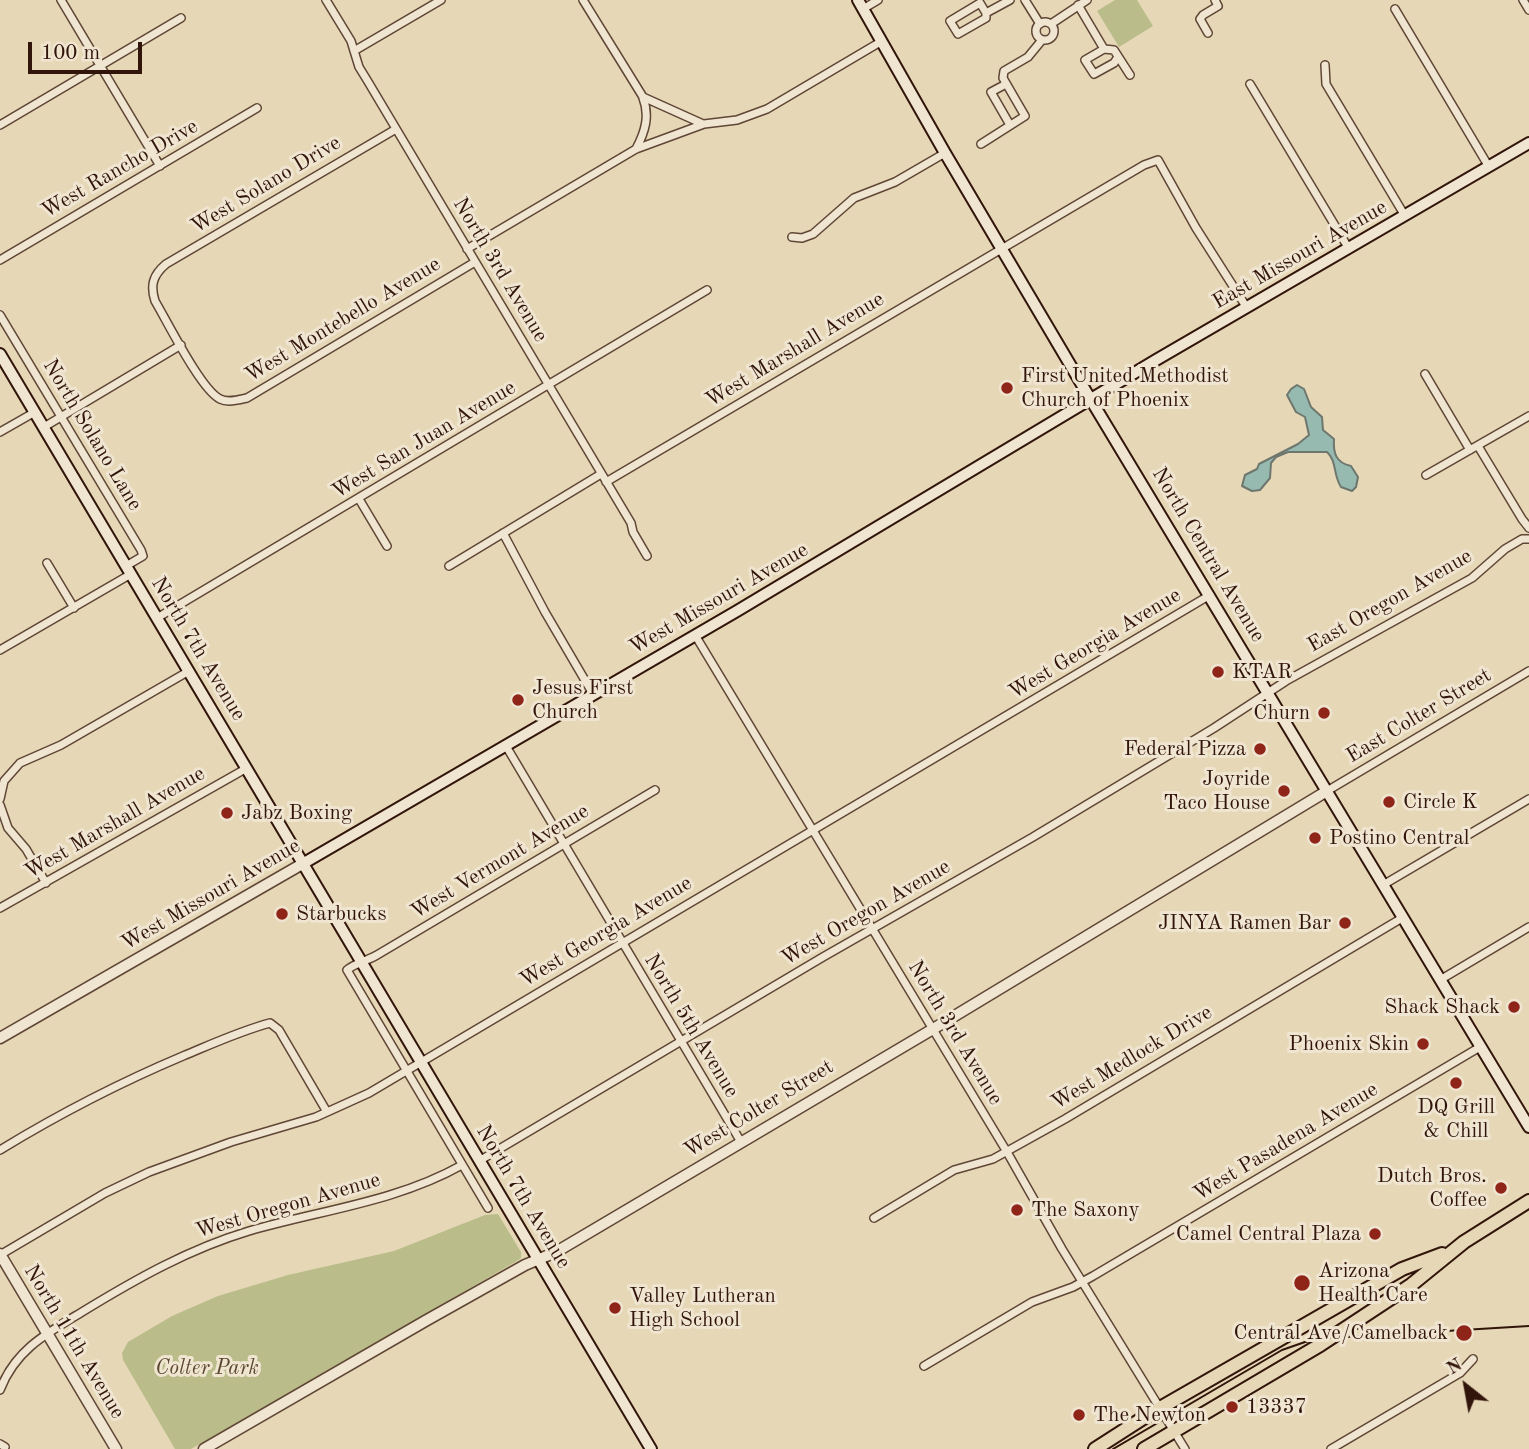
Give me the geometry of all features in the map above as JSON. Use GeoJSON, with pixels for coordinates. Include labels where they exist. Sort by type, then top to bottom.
{"type":"FeatureCollection","features":[{"type":"Feature","properties":{"kind":"main road","name":"North Central Avenue"},"geometry":{"type":"LineString","coordinates":[[860,5],[1091,400],[1529,1127]]}},
{"type":"Feature","properties":{"kind":"main road","name":"East Missouri Avenue"},"geometry":{"type":"LineString","coordinates":[[1091,400],[1529,143]]}},
{"type":"Feature","properties":{"kind":"main road","name":"North 7th Avenue"},"geometry":{"type":"LineString","coordinates":[[0,354],[651,1449]]}},
{"type":"Feature","properties":{"kind":"main road","name":"West Missouri Avenue"},"geometry":{"type":"LineString","coordinates":[[304,863],[1091,400]]}},
{"type":"Feature","properties":{"kind":"main road"},"geometry":{"type":"LineString","coordinates":[[1144,1449],[1320,1345],[1411,1284],[1451,1250],[1529,1201]]}},
{"type":"Feature","properties":{"kind":"main road"},"geometry":{"type":"LineString","coordinates":[[1095,1449],[1402,1269],[1451,1250]]}},
{"type":"Feature","properties":{"kind":"main road"},"geometry":{"type":"LineString","coordinates":[[1378,1307],[1391,1287],[1392,1276]]}},
{"type":"Feature","properties":{"kind":"street"},"geometry":{"type":"LineString","coordinates":[[61,0],[160,166]]}},
{"type":"Feature","properties":{"kind":"street","name":"North 3rd Avenue"},"geometry":{"type":"LineString","coordinates":[[326,0],[351,41],[359,67],[549,385],[647,556]]}},
{"type":"Feature","properties":{"kind":"street"},"geometry":{"type":"LineString","coordinates":[[354,51],[441,0]]}},
{"type":"Feature","properties":{"kind":"street"},"geometry":{"type":"LineString","coordinates":[[583,0],[643,97],[647,120],[636,149]]}},
{"type":"Feature","properties":{"kind":"street"},"geometry":{"type":"LineString","coordinates":[[860,5],[878,0]]}},
{"type":"Feature","properties":{"kind":"street"},"geometry":{"type":"LineString","coordinates":[[986,13],[1010,0]]}},
{"type":"Feature","properties":{"kind":"street"},"geometry":{"type":"LineString","coordinates":[[1025,0],[1040,24]]}},
{"type":"Feature","properties":{"kind":"street"},"geometry":{"type":"LineString","coordinates":[[1051,24],[1087,0]]}},
{"type":"Feature","properties":{"kind":"street"},"geometry":{"type":"LineString","coordinates":[[1208,33],[1200,19],[1218,6],[1215,0]]}},
{"type":"Feature","properties":{"kind":"street"},"geometry":{"type":"LineString","coordinates":[[1523,0],[1529,10]]}},
{"type":"Feature","properties":{"kind":"street"},"geometry":{"type":"LineString","coordinates":[[980,3],[986,13],[986,18],[958,34],[950,21],[980,3]]}},
{"type":"Feature","properties":{"kind":"street"},"geometry":{"type":"LineString","coordinates":[[1079,5],[1104,49]]}},
{"type":"Feature","properties":{"kind":"street"},"geometry":{"type":"LineString","coordinates":[[1395,9],[1489,167]]}},
{"type":"Feature","properties":{"kind":"street"},"geometry":{"type":"LineString","coordinates":[[0,125],[181,18]]}},
{"type":"Feature","properties":{"kind":"street"},"geometry":{"type":"LineString","coordinates":[[1046,22],[1055,29],[1054,36],[1049,40],[1042,40],[1036,31],[1040,24],[1046,22]]}},
{"type":"Feature","properties":{"kind":"street"},"geometry":{"type":"LineString","coordinates":[[981,144],[1025,116],[1003,78],[1004,71],[1028,57],[1042,40]]}},
{"type":"Feature","properties":{"kind":"street","name":"West Montebello Avenue"},"geometry":{"type":"LineString","coordinates":[[467,249],[636,149],[704,124],[737,120],[767,109],[882,41]]}},
{"type":"Feature","properties":{"kind":"street"},"geometry":{"type":"LineString","coordinates":[[1118,57],[1114,64],[1094,74],[1086,60],[1104,49],[1114,50],[1130,75]]}},
{"type":"Feature","properties":{"kind":"street"},"geometry":{"type":"LineString","coordinates":[[1325,65],[1326,84],[1405,216]]}},
{"type":"Feature","properties":{"kind":"street"},"geometry":{"type":"LineString","coordinates":[[1006,84],[991,92],[1010,125]]}},
{"type":"Feature","properties":{"kind":"street"},"geometry":{"type":"LineString","coordinates":[[1250,85],[1349,249]]}},
{"type":"Feature","properties":{"kind":"street"},"geometry":{"type":"LineString","coordinates":[[643,97],[704,124]]}},
{"type":"Feature","properties":{"kind":"street","name":"West Rancho Drive"},"geometry":{"type":"LineString","coordinates":[[0,260],[257,108]]}},
{"type":"Feature","properties":{"kind":"street","name":"West Solano Drive"},"geometry":{"type":"LineString","coordinates":[[181,345],[155,301],[155,275],[166,264],[396,129]]}},
{"type":"Feature","properties":{"kind":"street"},"geometry":{"type":"LineString","coordinates":[[792,237],[802,239],[813,234],[854,198],[895,182],[945,153]]}},
{"type":"Feature","properties":{"kind":"street","name":"West Marshall Avenue"},"geometry":{"type":"LineString","coordinates":[[606,482],[1001,248],[1144,165],[1158,160],[1196,228],[1247,308]]}},
{"type":"Feature","properties":{"kind":"street","name":"West Montebello Avenue"},"geometry":{"type":"LineString","coordinates":[[181,345],[211,392],[227,401],[247,398],[475,262]]}},
{"type":"Feature","properties":{"kind":"street","name":"West San Juan Avenue"},"geometry":{"type":"LineString","coordinates":[[157,618],[707,290]]}},
{"type":"Feature","properties":{"kind":"street","name":"North Solano Lane"},"geometry":{"type":"LineString","coordinates":[[0,315],[141,550],[143,556],[129,570]]}},
{"type":"Feature","properties":{"kind":"street"},"geometry":{"type":"LineString","coordinates":[[44,427],[181,345]]}},
{"type":"Feature","properties":{"kind":"street"},"geometry":{"type":"LineString","coordinates":[[1425,374],[1470,450]]}},
{"type":"Feature","properties":{"kind":"street"},"geometry":{"type":"LineString","coordinates":[[0,432],[35,412]]}},
{"type":"Feature","properties":{"kind":"street"},"geometry":{"type":"LineString","coordinates":[[1426,475],[1529,416]]}},
{"type":"Feature","properties":{"kind":"street"},"geometry":{"type":"LineString","coordinates":[[1478,446],[1529,528]]}},
{"type":"Feature","properties":{"kind":"street"},"geometry":{"type":"LineString","coordinates":[[449,565],[601,474]]}},
{"type":"Feature","properties":{"kind":"street"},"geometry":{"type":"LineString","coordinates":[[359,499],[387,546]]}},
{"type":"Feature","properties":{"kind":"street"},"geometry":{"type":"LineString","coordinates":[[503,533],[593,694]]}},
{"type":"Feature","properties":{"kind":"street","name":"East Oregon Avenue"},"geometry":{"type":"LineString","coordinates":[[1268,693],[1334,653],[1480,573],[1505,548],[1522,539],[1528,539]]}},
{"type":"Feature","properties":{"kind":"street"},"geometry":{"type":"LineString","coordinates":[[47,562],[74,608]]}},
{"type":"Feature","properties":{"kind":"street"},"geometry":{"type":"LineString","coordinates":[[0,650],[74,608],[129,570]]}},
{"type":"Feature","properties":{"kind":"street","name":"West Georgia Avenue"},"geometry":{"type":"LineString","coordinates":[[0,1255],[105,1193],[149,1172],[211,1148],[327,1112],[369,1093],[1210,596]]}},
{"type":"Feature","properties":{"kind":"street","name":"North 3rd Avenue"},"geometry":{"type":"LineString","coordinates":[[695,635],[1007,1152],[1082,1282],[1185,1449]]}},
{"type":"Feature","properties":{"kind":"street"},"geometry":{"type":"LineString","coordinates":[[0,799],[4,781],[20,763],[61,745],[189,671]]}},
{"type":"Feature","properties":{"kind":"street","name":"East Colter Street"},"geometry":{"type":"LineString","coordinates":[[1327,791],[1529,671]]}},
{"type":"Feature","properties":{"kind":"street","name":"West Oregon Avenue"},"geometry":{"type":"LineString","coordinates":[[480,1161],[1033,837],[1268,693]]}},
{"type":"Feature","properties":{"kind":"street","name":"North 5th Avenue"},"geometry":{"type":"LineString","coordinates":[[506,746],[741,1142]]}},
{"type":"Feature","properties":{"kind":"street","name":"West Marshall Avenue"},"geometry":{"type":"LineString","coordinates":[[0,908],[247,768]]}},
{"type":"Feature","properties":{"kind":"street","name":"West Vermont Avenue"},"geometry":{"type":"LineString","coordinates":[[363,963],[655,790]]}},
{"type":"Feature","properties":{"kind":"street","name":"West Colter Street"},"geometry":{"type":"LineString","coordinates":[[204,1449],[427,1320],[538,1259],[556,1252],[1327,791]]}},
{"type":"Feature","properties":{"kind":"street"},"geometry":{"type":"LineString","coordinates":[[1383,885],[1529,799]]}},
{"type":"Feature","properties":{"kind":"street"},"geometry":{"type":"LineString","coordinates":[[0,805],[8,828],[26,849],[47,883]]}},
{"type":"Feature","properties":{"kind":"street","name":"West Missouri Avenue"},"geometry":{"type":"LineString","coordinates":[[0,1038],[304,863]]}},
{"type":"Feature","properties":{"kind":"street","name":"West Medlock Drive"},"geometry":{"type":"LineString","coordinates":[[874,1218],[954,1170],[993,1159],[1007,1152],[1402,918]]}},
{"type":"Feature","properties":{"kind":"street"},"geometry":{"type":"LineString","coordinates":[[1440,980],[1529,927]]}},
{"type":"Feature","properties":{"kind":"street","name":"North 7th Avenue"},"geometry":{"type":"LineString","coordinates":[[363,963],[350,967],[347,973],[488,1208]]}},
{"type":"Feature","properties":{"kind":"street"},"geometry":{"type":"LineString","coordinates":[[0,1150],[47,1121],[126,1080],[270,1023],[279,1030],[327,1112]]}},
{"type":"Feature","properties":{"kind":"street","name":"West Pasadena Avenue"},"geometry":{"type":"LineString","coordinates":[[924,1366],[1032,1302],[1082,1282],[1480,1047]]}},
{"type":"Feature","properties":{"kind":"street","name":"West Oregon Avenue"},"geometry":{"type":"LineString","coordinates":[[0,1390],[19,1355],[47,1333],[184,1254],[252,1230],[371,1201],[462,1165]]}},
{"type":"Feature","properties":{"kind":"street","name":"North 11th Avenue"},"geometry":{"type":"LineString","coordinates":[[0,1255],[116,1449]]}},
{"type":"Feature","properties":{"kind":"street"},"geometry":{"type":"LineString","coordinates":[[1331,1449],[1460,1373],[1473,1359]]}},
{"type":"Feature","properties":{"kind":"green space"},"geometry":{"type":"Polygon","coordinates":[[[1115,0],[1137,0],[1153,26],[1119,47],[1097,11],[1115,0]]]}},
{"type":"Feature","properties":{"kind":"green space","name":"Colter Park"},"geometry":{"type":"Polygon","coordinates":[[[498,1214],[521,1252],[521,1258],[191,1449],[175,1449],[123,1360],[122,1353],[128,1342],[172,1316],[218,1296],[288,1275],[394,1251],[485,1215],[498,1214]]]}},
{"type":"Feature","properties":{"kind":"water"},"geometry":{"type":"Polygon","coordinates":[[[1297,385],[1304,389],[1311,407],[1322,417],[1323,430],[1334,439],[1336,457],[1351,466],[1358,477],[1356,487],[1352,491],[1341,487],[1327,452],[1288,452],[1276,457],[1271,463],[1270,478],[1260,490],[1252,491],[1242,486],[1245,475],[1257,469],[1259,464],[1298,444],[1309,435],[1305,417],[1296,412],[1287,395],[1297,385]]]}},
{"type":"Feature","properties":{"kind":"tram line"},"geometry":{"type":"LineString","coordinates":[[1113,1449],[1282,1350],[1305,1342],[1330,1338],[1529,1326]]}},
{"type":"Feature","properties":{"kind":"place","name":"First United Methodist Church of Phoenix"},"geometry":{"type":"Point","coordinates":[1007,388]}},
{"type":"Feature","properties":{"kind":"place","name":"KTAR"},"geometry":{"type":"Point","coordinates":[1218,672]}},
{"type":"Feature","properties":{"kind":"place","name":"Jesus First Church"},"geometry":{"type":"Point","coordinates":[518,700]}},
{"type":"Feature","properties":{"kind":"place","name":"Churn"},"geometry":{"type":"Point","coordinates":[1324,713]}},
{"type":"Feature","properties":{"kind":"place","name":"Federal Pizza"},"geometry":{"type":"Point","coordinates":[1260,749]}},
{"type":"Feature","properties":{"kind":"place","name":"Joyride Taco House"},"geometry":{"type":"Point","coordinates":[1284,791]}},
{"type":"Feature","properties":{"kind":"place","name":"Circle K"},"geometry":{"type":"Point","coordinates":[1389,802]}},
{"type":"Feature","properties":{"kind":"place","name":"Jabz Boxing"},"geometry":{"type":"Point","coordinates":[227,813]}},
{"type":"Feature","properties":{"kind":"place","name":"Postino Central"},"geometry":{"type":"Point","coordinates":[1315,838]}},
{"type":"Feature","properties":{"kind":"place","name":"Starbucks"},"geometry":{"type":"Point","coordinates":[282,914]}},
{"type":"Feature","properties":{"kind":"place","name":"JINYA Ramen Bar"},"geometry":{"type":"Point","coordinates":[1345,923]}},
{"type":"Feature","properties":{"kind":"place","name":"Shack Shack"},"geometry":{"type":"Point","coordinates":[1514,1007]}},
{"type":"Feature","properties":{"kind":"place","name":"Phoenix Skin"},"geometry":{"type":"Point","coordinates":[1423,1044]}},
{"type":"Feature","properties":{"kind":"place","name":"DQ Grill & Chill"},"geometry":{"type":"Point","coordinates":[1456,1083]}},
{"type":"Feature","properties":{"kind":"place","name":"Dutch Bros. Coffee"},"geometry":{"type":"Point","coordinates":[1501,1188]}},
{"type":"Feature","properties":{"kind":"place","name":"The Saxony"},"geometry":{"type":"Point","coordinates":[1017,1210]}},
{"type":"Feature","properties":{"kind":"place","name":"Camel Central Plaza"},"geometry":{"type":"Point","coordinates":[1375,1234]}},
{"type":"Feature","properties":{"kind":"place","name":"Arizona Health Care"},"geometry":{"type":"Point","coordinates":[1302,1283]}},
{"type":"Feature","properties":{"kind":"place","name":"Valley Lutheran High School"},"geometry":{"type":"Point","coordinates":[615,1308]}},
{"type":"Feature","properties":{"kind":"place","name":"Central Ave/Camelback"},"geometry":{"type":"Point","coordinates":[1464,1333]}},
{"type":"Feature","properties":{"kind":"place","name":"13337"},"geometry":{"type":"Point","coordinates":[1232,1407]}},
{"type":"Feature","properties":{"kind":"place","name":"The Newton"},"geometry":{"type":"Point","coordinates":[1079,1415]}}]}
